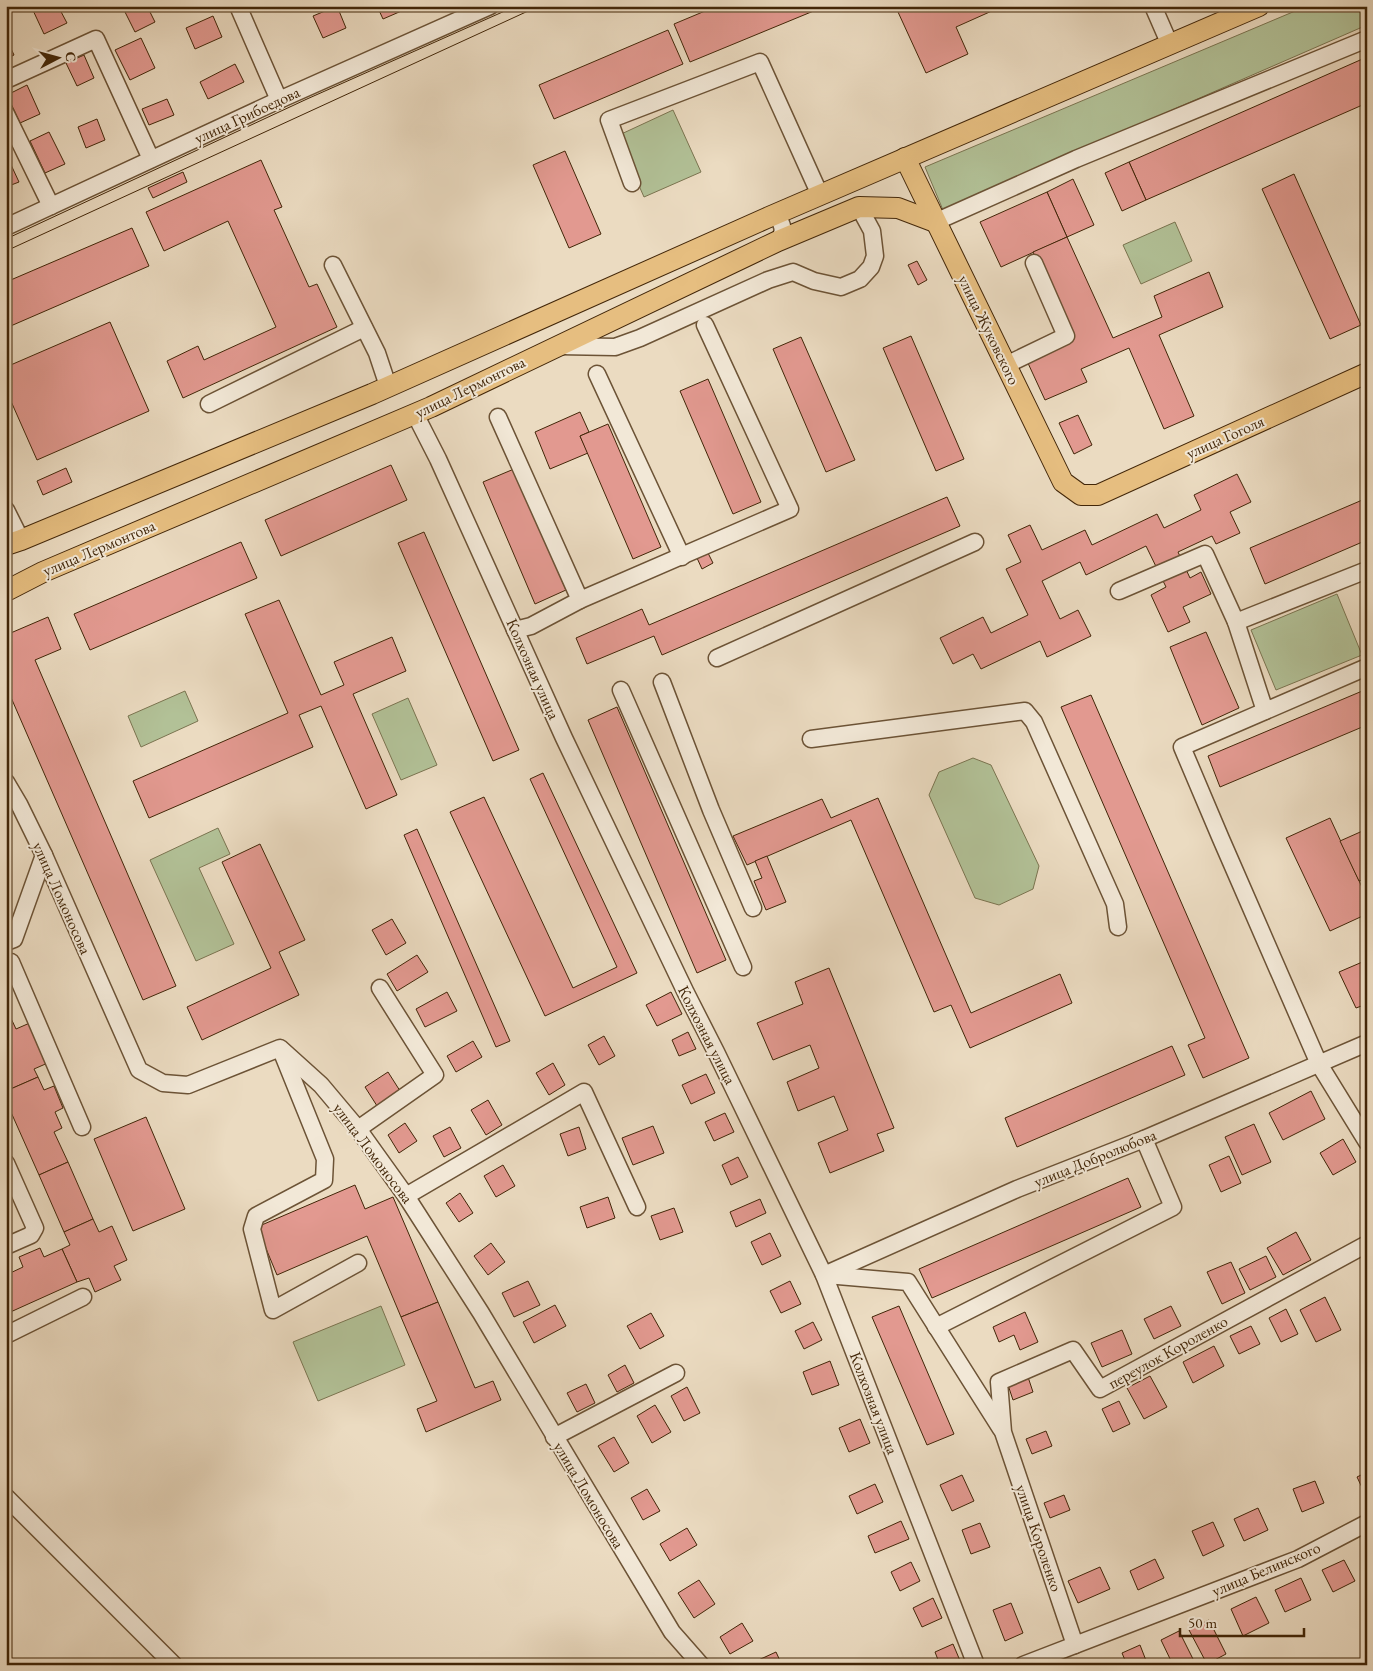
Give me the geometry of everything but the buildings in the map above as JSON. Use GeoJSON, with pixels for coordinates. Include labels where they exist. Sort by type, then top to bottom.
{"type":"FeatureCollection","features":[{"type":"Feature","properties":{"kind":"main road","name":"улица Лермонтова"},"geometry":{"type":"LineString","coordinates":[[14,542],[388,386],[769,217],[1259,6]]}},
{"type":"Feature","properties":{"kind":"main road","name":"улица Жуковского"},"geometry":{"type":"LineString","coordinates":[[905,158],[1063,482],[1081,495]]}},
{"type":"Feature","properties":{"kind":"main road"},"geometry":{"type":"LineString","coordinates":[[846,184],[859,207]]}},
{"type":"Feature","properties":{"kind":"main road","name":"улица Лермонтова"},"geometry":{"type":"LineString","coordinates":[[6,591],[43,572],[415,414],[778,241],[859,207],[898,208],[935,222]]}},
{"type":"Feature","properties":{"kind":"main road","name":"улица Гоголя"},"geometry":{"type":"LineString","coordinates":[[1081,495],[1098,495],[1367,373]]}},
{"type":"Feature","properties":{"kind":"street"},"geometry":{"type":"LineString","coordinates":[[238,6],[279,100]]}},
{"type":"Feature","properties":{"kind":"street","name":"улица Грибоедова"},"geometry":{"type":"LineString","coordinates":[[6,227],[279,100],[490,6]]}},
{"type":"Feature","properties":{"kind":"street"},"geometry":{"type":"LineString","coordinates":[[1153,6],[1170,45]]}},
{"type":"Feature","properties":{"kind":"street"},"geometry":{"type":"LineString","coordinates":[[6,80],[96,39],[151,159]]}},
{"type":"Feature","properties":{"kind":"street"},"geometry":{"type":"LineString","coordinates":[[935,222],[1076,159],[1367,39]]}},
{"type":"Feature","properties":{"kind":"street"},"geometry":{"type":"LineString","coordinates":[[632,183],[609,120],[760,62],[820,195]]}},
{"type":"Feature","properties":{"kind":"street"},"geometry":{"type":"LineString","coordinates":[[6,114],[51,206]]}},
{"type":"Feature","properties":{"kind":"street"},"geometry":{"type":"LineString","coordinates":[[556,346],[615,348],[768,280],[793,272],[814,281],[840,287],[860,279],[871,268],[874,256],[872,231],[859,207]]}},
{"type":"Feature","properties":{"kind":"street"},"geometry":{"type":"LineString","coordinates":[[769,217],[779,219],[783,226],[783,234],[778,241]]}},
{"type":"Feature","properties":{"kind":"street"},"geometry":{"type":"LineString","coordinates":[[1006,364],[1066,336],[1034,263]]}},
{"type":"Feature","properties":{"kind":"street"},"geometry":{"type":"LineString","coordinates":[[333,265],[377,352],[388,386]]}},
{"type":"Feature","properties":{"kind":"street"},"geometry":{"type":"LineString","coordinates":[[515,630],[531,626],[580,600],[790,510],[705,325]]}},
{"type":"Feature","properties":{"kind":"street"},"geometry":{"type":"LineString","coordinates":[[209,404],[364,328]]}},
{"type":"Feature","properties":{"kind":"street"},"geometry":{"type":"LineString","coordinates":[[597,374],[682,557]]}},
{"type":"Feature","properties":{"kind":"street","name":"Колхозная улица"},"geometry":{"type":"LineString","coordinates":[[415,414],[435,453],[564,738],[824,1275],[976,1665]]}},
{"type":"Feature","properties":{"kind":"street"},"geometry":{"type":"LineString","coordinates":[[498,417],[580,600]]}},
{"type":"Feature","properties":{"kind":"street"},"geometry":{"type":"LineString","coordinates":[[6,510],[14,542]]}},
{"type":"Feature","properties":{"kind":"street"},"geometry":{"type":"LineString","coordinates":[[717,658],[975,542]]}},
{"type":"Feature","properties":{"kind":"street"},"geometry":{"type":"LineString","coordinates":[[1119,592],[1205,554],[1236,622],[1265,711]]}},
{"type":"Feature","properties":{"kind":"street"},"geometry":{"type":"LineString","coordinates":[[1236,622],[1367,570]]}},
{"type":"Feature","properties":{"kind":"street"},"geometry":{"type":"LineString","coordinates":[[1367,668],[1182,747],[1319,1064],[1367,1142]]}},
{"type":"Feature","properties":{"kind":"street"},"geometry":{"type":"LineString","coordinates":[[662,682],[711,810],[753,908]]}},
{"type":"Feature","properties":{"kind":"street"},"geometry":{"type":"LineString","coordinates":[[621,690],[742,967]]}},
{"type":"Feature","properties":{"kind":"street"},"geometry":{"type":"LineString","coordinates":[[811,739],[1025,711],[1034,722],[1093,853],[1114,904],[1118,927]]}},
{"type":"Feature","properties":{"kind":"street","name":"улица Ломоносова"},"geometry":{"type":"LineString","coordinates":[[6,782],[44,855],[139,1070],[163,1083],[188,1085],[280,1048],[321,1086],[358,1129],[406,1196],[481,1313],[672,1632],[701,1665]]}},
{"type":"Feature","properties":{"kind":"street"},"geometry":{"type":"LineString","coordinates":[[44,855],[10,940],[9,969],[82,1127]]}},
{"type":"Feature","properties":{"kind":"street"},"geometry":{"type":"LineString","coordinates":[[358,1129],[435,1074],[380,988]]}},
{"type":"Feature","properties":{"kind":"street","name":"улица Добролюбова"},"geometry":{"type":"LineString","coordinates":[[824,1275],[1017,1189],[1144,1139],[1367,1043]]}},
{"type":"Feature","properties":{"kind":"street"},"geometry":{"type":"LineString","coordinates":[[280,1048],[325,1159],[324,1180],[256,1216],[252,1229],[273,1310],[358,1263]]}},
{"type":"Feature","properties":{"kind":"street"},"geometry":{"type":"LineString","coordinates":[[406,1196],[584,1092],[637,1207]]}},
{"type":"Feature","properties":{"kind":"street"},"geometry":{"type":"LineString","coordinates":[[936,1328],[1173,1207],[1144,1139]]}},
{"type":"Feature","properties":{"kind":"street"},"geometry":{"type":"LineString","coordinates":[[6,1163],[35,1228],[31,1235],[6,1246]]}},
{"type":"Feature","properties":{"kind":"street","name":"переулок Короленко"},"geometry":{"type":"LineString","coordinates":[[1003,1432],[999,1382],[1073,1350],[1100,1389],[1367,1244]]}},
{"type":"Feature","properties":{"kind":"street"},"geometry":{"type":"LineString","coordinates":[[824,1275],[908,1282],[1003,1432]]}},
{"type":"Feature","properties":{"kind":"street"},"geometry":{"type":"LineString","coordinates":[[6,1335],[83,1297]]}},
{"type":"Feature","properties":{"kind":"street"},"geometry":{"type":"LineString","coordinates":[[554,1437],[676,1373]]}},
{"type":"Feature","properties":{"kind":"street","name":"улица Короленко"},"geometry":{"type":"LineString","coordinates":[[1003,1432],[1075,1645]]}},
{"type":"Feature","properties":{"kind":"street"},"geometry":{"type":"LineString","coordinates":[[6,1497],[174,1665]]}},
{"type":"Feature","properties":{"kind":"street","name":"улица Белинского"},"geometry":{"type":"LineString","coordinates":[[1023,1665],[1298,1559],[1367,1523]]}},
{"type":"Feature","properties":{"kind":"green space"},"geometry":{"type":"Polygon","coordinates":[[[1307,6],[1367,6],[1367,25],[943,210],[925,167],[1307,6]]]}},
{"type":"Feature","properties":{"kind":"green space"},"geometry":{"type":"Polygon","coordinates":[[[673,110],[701,172],[644,197],[617,136],[673,110]]]}},
{"type":"Feature","properties":{"kind":"green space"},"geometry":{"type":"Polygon","coordinates":[[[1175,222],[1192,261],[1141,284],[1123,245],[1175,222]]]}},
{"type":"Feature","properties":{"kind":"green space"},"geometry":{"type":"Polygon","coordinates":[[[1337,594],[1362,655],[1276,690],[1251,630],[1337,594]]]}},
{"type":"Feature","properties":{"kind":"green space"},"geometry":{"type":"Polygon","coordinates":[[[185,691],[198,721],[141,747],[128,716],[185,691]]]}},
{"type":"Feature","properties":{"kind":"green space"},"geometry":{"type":"Polygon","coordinates":[[[408,698],[437,765],[401,780],[372,714],[408,698]]]}},
{"type":"Feature","properties":{"kind":"green space"},"geometry":{"type":"Polygon","coordinates":[[[973,758],[991,765],[1039,866],[1033,889],[999,905],[975,898],[929,795],[939,772],[973,758]]]}},
{"type":"Feature","properties":{"kind":"green space"},"geometry":{"type":"Polygon","coordinates":[[[218,828],[230,854],[199,868],[234,944],[196,961],[150,860],[218,828]]]}},
{"type":"Feature","properties":{"kind":"green space"},"geometry":{"type":"Polygon","coordinates":[[[381,1306],[405,1365],[318,1401],[293,1342],[381,1306]]]}},
{"type":"Feature","properties":{"kind":"tram line"},"geometry":{"type":"LineString","coordinates":[[6,239],[307,99],[516,6]]}},
{"type":"Feature","properties":{"kind":"tram line"},"geometry":{"type":"LineString","coordinates":[[6,251],[539,6]]}}]}
